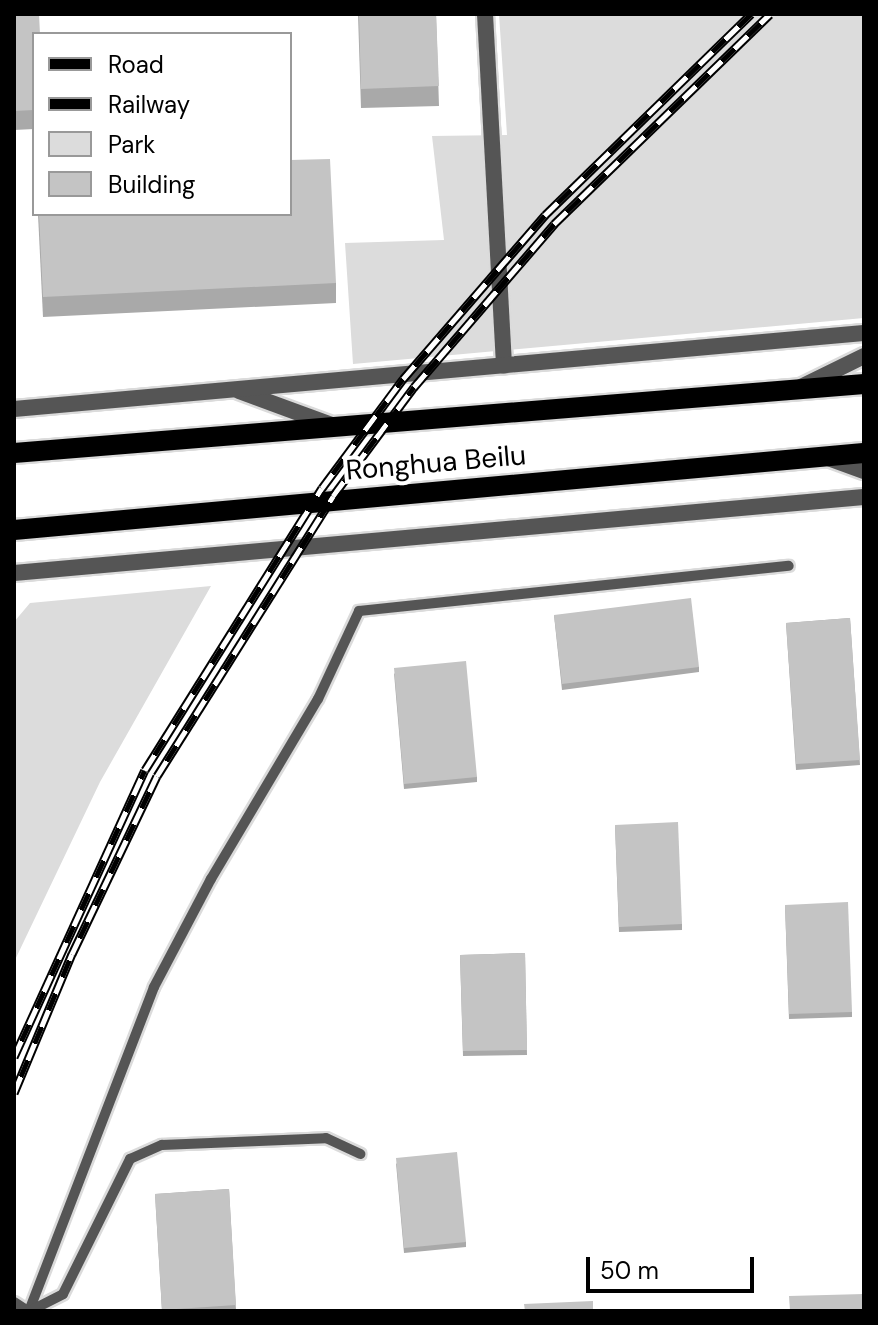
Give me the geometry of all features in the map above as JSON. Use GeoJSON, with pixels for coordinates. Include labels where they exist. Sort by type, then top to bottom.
{"type":"FeatureCollection","features":[{"type":"Feature","properties":{"kind":"main road","name":"Ronghua Beilu"},"geometry":{"type":"LineString","coordinates":[[14,453],[864,384]]}},
{"type":"Feature","properties":{"kind":"main road","name":"Ronghua Beilu"},"geometry":{"type":"LineString","coordinates":[[14,530],[864,453]]}},
{"type":"Feature","properties":{"kind":"street"},"geometry":{"type":"LineString","coordinates":[[485,14],[504,365]]}},
{"type":"Feature","properties":{"kind":"street"},"geometry":{"type":"LineString","coordinates":[[14,409],[864,333]]}},
{"type":"Feature","properties":{"kind":"street"},"geometry":{"type":"LineString","coordinates":[[796,389],[864,356]]}},
{"type":"Feature","properties":{"kind":"street"},"geometry":{"type":"LineString","coordinates":[[234,389],[335,427]]}},
{"type":"Feature","properties":{"kind":"street"},"geometry":{"type":"LineString","coordinates":[[823,456],[864,471]]}},
{"type":"Feature","properties":{"kind":"street"},"geometry":{"type":"LineString","coordinates":[[14,573],[864,497]]}},
{"type":"Feature","properties":{"kind":"lane"},"geometry":{"type":"LineString","coordinates":[[29,1311],[154,987],[211,879],[318,699],[359,611],[789,566]]}},
{"type":"Feature","properties":{"kind":"lane"},"geometry":{"type":"LineString","coordinates":[[29,1311],[63,1294],[130,1159],[162,1145],[326,1138],[361,1154]]}},
{"type":"Feature","properties":{"kind":"lane"},"geometry":{"type":"LineString","coordinates":[[14,1302],[29,1311]]}},
{"type":"Feature","properties":{"kind":"green space"},"geometry":{"type":"Polygon","coordinates":[[[499,14],[864,14],[864,318],[353,364],[345,243],[444,240],[432,136],[507,135],[499,14]]]}},
{"type":"Feature","properties":{"kind":"green space"},"geometry":{"type":"Polygon","coordinates":[[[211,586],[100,782],[14,962],[14,622],[30,603],[211,586]]]}},
{"type":"Feature","properties":{"kind":"building"},"geometry":{"type":"Polygon","coordinates":[[[14,14],[39,14],[40,32],[32,32],[32,110],[14,111],[14,14]]]}},
{"type":"Feature","properties":{"kind":"building"},"geometry":{"type":"Polygon","coordinates":[[[359,14],[436,14],[439,86],[361,89],[359,14]]]}},
{"type":"Feature","properties":{"kind":"building"},"geometry":{"type":"Polygon","coordinates":[[[330,159],[336,283],[43,297],[39,216],[292,216],[292,160],[330,159]]]}},
{"type":"Feature","properties":{"kind":"building"},"geometry":{"type":"Polygon","coordinates":[[[691,598],[699,667],[562,684],[554,615],[691,598]]]}},
{"type":"Feature","properties":{"kind":"building"},"geometry":{"type":"Polygon","coordinates":[[[850,618],[860,760],[796,764],[786,623],[850,618]]]}},
{"type":"Feature","properties":{"kind":"building"},"geometry":{"type":"Polygon","coordinates":[[[466,661],[477,777],[404,784],[394,668],[466,661]]]}},
{"type":"Feature","properties":{"kind":"building"},"geometry":{"type":"Polygon","coordinates":[[[678,822],[682,924],[619,927],[615,825],[678,822]]]}},
{"type":"Feature","properties":{"kind":"building"},"geometry":{"type":"Polygon","coordinates":[[[848,902],[852,1012],[789,1014],[785,905],[848,902]]]}},
{"type":"Feature","properties":{"kind":"building"},"geometry":{"type":"Polygon","coordinates":[[[525,953],[527,1050],[463,1051],[460,955],[525,953]]]}},
{"type":"Feature","properties":{"kind":"building"},"geometry":{"type":"Polygon","coordinates":[[[457,1152],[466,1242],[404,1248],[396,1158],[457,1152]]]}},
{"type":"Feature","properties":{"kind":"building"},"geometry":{"type":"Polygon","coordinates":[[[229,1189],[236,1305],[162,1310],[155,1194],[229,1189]]]}},
{"type":"Feature","properties":{"kind":"building"},"geometry":{"type":"Polygon","coordinates":[[[864,1294],[864,1311],[790,1311],[789,1296],[864,1294]]]}},
{"type":"Feature","properties":{"kind":"building"},"geometry":{"type":"Polygon","coordinates":[[[593,1301],[593,1311],[525,1311],[524,1304],[593,1301]]]}},
{"type":"Feature","properties":{"kind":"railway"},"geometry":{"type":"LineString","coordinates":[[14,1057],[145,770],[322,488],[403,379],[545,215],[751,14]]}},
{"type":"Feature","properties":{"kind":"railway"},"geometry":{"type":"LineString","coordinates":[[14,1093],[72,954],[157,776],[333,496],[414,387],[554,224],[770,14]]}}]}
